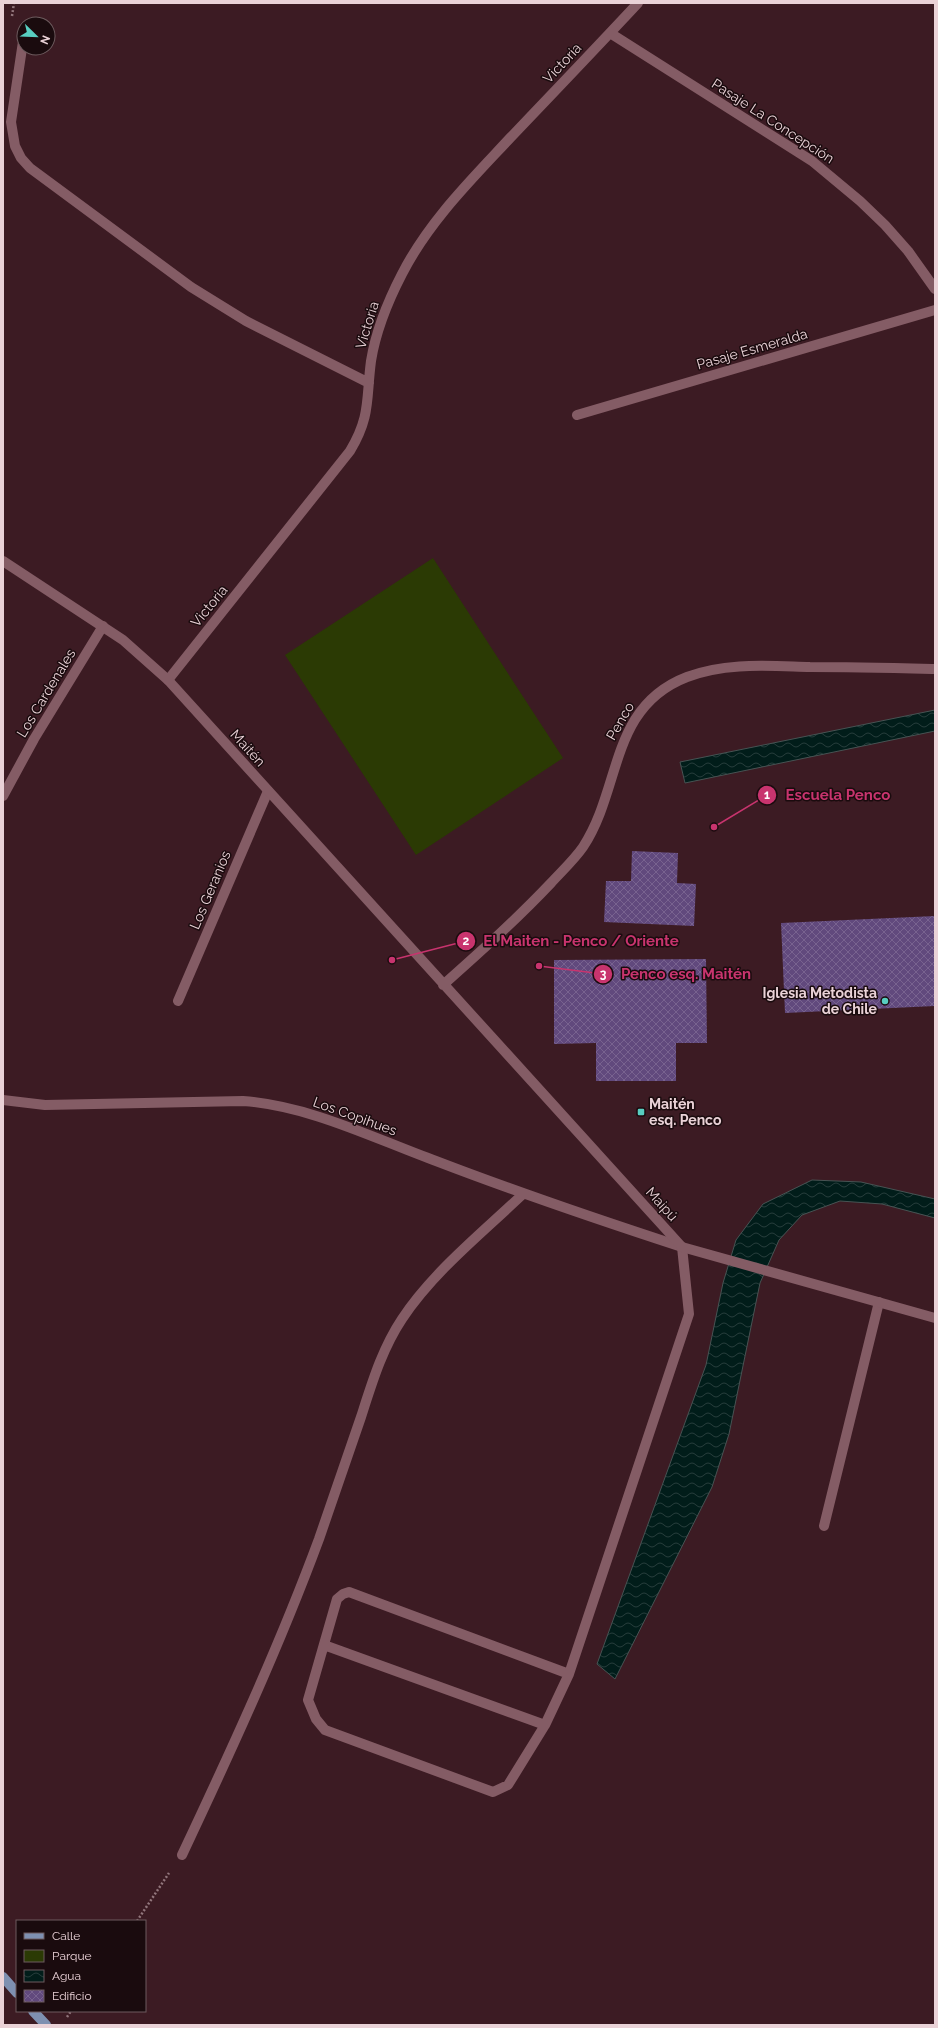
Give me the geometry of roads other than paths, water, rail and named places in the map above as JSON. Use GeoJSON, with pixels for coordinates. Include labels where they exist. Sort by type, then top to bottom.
{"type":"FeatureCollection","features":[{"type":"Feature","properties":{"kind":"main road"},"geometry":{"type":"LineString","coordinates":[[3,1977],[16,1992]]}},
{"type":"Feature","properties":{"kind":"main road"},"geometry":{"type":"LineString","coordinates":[[35,2012],[46,2025]]}},
{"type":"Feature","properties":{"kind":"street","name":"Victoria"},"geometry":{"type":"LineString","coordinates":[[168,680],[350,451],[359,436],[369,401],[371,361],[382,319],[403,272],[419,245],[437,220],[470,182],[638,3]]}},
{"type":"Feature","properties":{"kind":"street","name":"Pasaje La Concepción"},"geometry":{"type":"LineString","coordinates":[[610,33],[812,161],[850,192],[885,225],[908,251],[935,289]]}},
{"type":"Feature","properties":{"kind":"street"},"geometry":{"type":"LineString","coordinates":[[21,56],[11,122],[15,146],[21,158],[30,168],[191,286],[246,322],[369,383]]}},
{"type":"Feature","properties":{"kind":"street","name":"Pasaje Esmeralda"},"geometry":{"type":"LineString","coordinates":[[576,415],[935,310]]}},
{"type":"Feature","properties":{"kind":"street","name":"Maitén"},"geometry":{"type":"LineString","coordinates":[[3,561],[103,626],[142,656],[168,680],[444,985]]}},
{"type":"Feature","properties":{"kind":"street","name":"Los Cardenales"},"geometry":{"type":"LineString","coordinates":[[3,796],[34,739],[103,626]]}},
{"type":"Feature","properties":{"kind":"street","name":"Penco"},"geometry":{"type":"LineString","coordinates":[[444,985],[540,894],[582,848],[594,828],[619,752],[628,732],[645,705],[669,686],[701,673],[742,666],[935,669]]}},
{"type":"Feature","properties":{"kind":"street","name":"Los Geranios"},"geometry":{"type":"LineString","coordinates":[[178,1001],[268,791]]}},
{"type":"Feature","properties":{"kind":"street","name":"Maipú"},"geometry":{"type":"LineString","coordinates":[[444,985],[682,1247]]}},
{"type":"Feature","properties":{"kind":"street","name":"Los Copihues"},"geometry":{"type":"LineString","coordinates":[[3,1100],[45,1105],[243,1101],[268,1103],[320,1117],[523,1194],[682,1247]]}},
{"type":"Feature","properties":{"kind":"street"},"geometry":{"type":"LineString","coordinates":[[182,1855],[232,1749],[279,1640],[328,1514],[376,1372],[387,1345],[402,1320],[431,1282],[523,1194]]}},
{"type":"Feature","properties":{"kind":"street"},"geometry":{"type":"LineString","coordinates":[[569,1674],[349,1592],[337,1599],[308,1700],[316,1719],[325,1730],[493,1792],[508,1785],[545,1725],[569,1674],[689,1314],[682,1247],[935,1318]]}},
{"type":"Feature","properties":{"kind":"street"},"geometry":{"type":"LineString","coordinates":[[824,1526],[879,1302]]}},
{"type":"Feature","properties":{"kind":"street"},"geometry":{"type":"LineString","coordinates":[[324,1645],[545,1725]]}},
{"type":"Feature","properties":{"kind":"water"},"geometry":{"type":"Polygon","coordinates":[[[935,710],[935,731],[685,783],[680,762],[935,710]]]}},
{"type":"Feature","properties":{"kind":"water"},"geometry":{"type":"Polygon","coordinates":[[[812,1180],[861,1182],[935,1199],[935,1218],[882,1204],[840,1201],[802,1215],[779,1240],[760,1283],[729,1434],[712,1487],[615,1679],[597,1664],[706,1365],[723,1283],[736,1240],[763,1204],[812,1180]]]}},
{"type":"Feature","properties":{"kind":"place","name":"Escuela Penco"},"geometry":{"type":"Point","coordinates":[714,827]}},
{"type":"Feature","properties":{"kind":"place","name":"El Maiten - Penco / Oriente"},"geometry":{"type":"Point","coordinates":[392,960]}},
{"type":"Feature","properties":{"kind":"place","name":"Penco esq. Maitén"},"geometry":{"type":"Point","coordinates":[539,966]}},
{"type":"Feature","properties":{"kind":"place","name":"Iglesia Metodista de Chile"},"geometry":{"type":"Point","coordinates":[885,1001]}},
{"type":"Feature","properties":{"kind":"place","name":"Maitén esq. Penco"},"geometry":{"type":"Point","coordinates":[641,1112]}}]}
